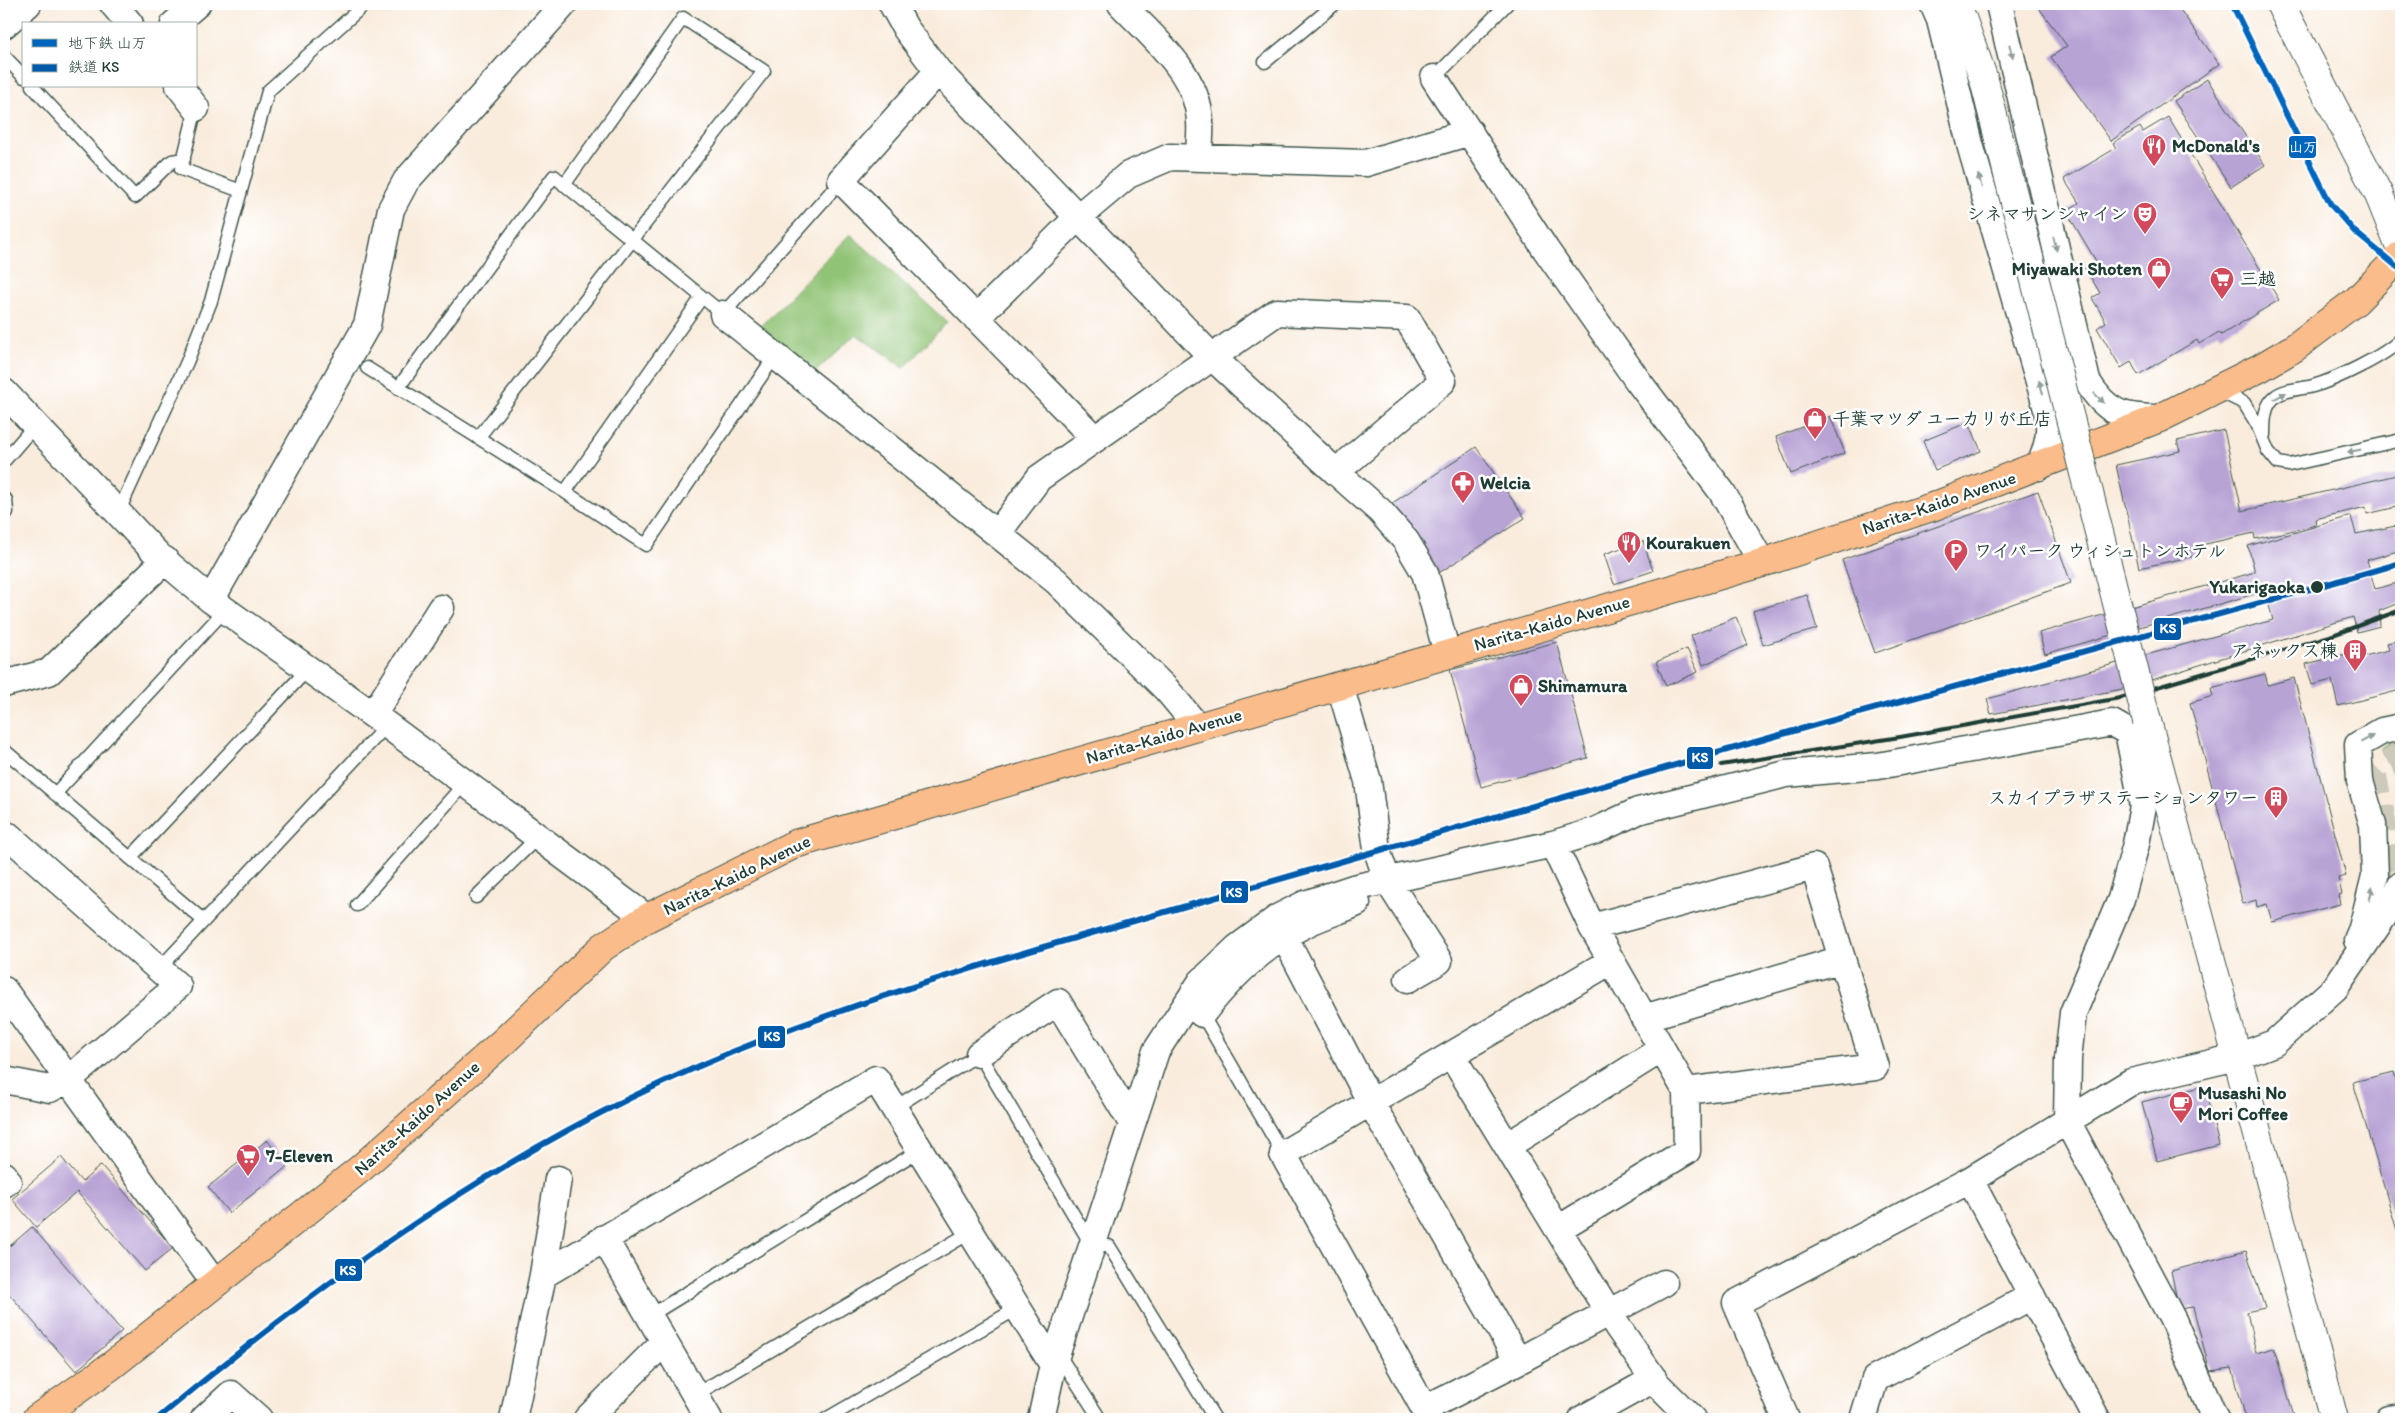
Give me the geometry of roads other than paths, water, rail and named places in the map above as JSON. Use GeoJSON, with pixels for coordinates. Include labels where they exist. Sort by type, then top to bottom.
{"type":"FeatureCollection","features":[{"type":"Feature","properties":{"kind":"highway","name":"Narita-Kaido Avenue"},"geometry":{"type":"LineString","coordinates":[[36,1419],[111,1366],[360,1169],[504,1041],[604,947],[647,918],[795,844],[1340,686],[1447,652],[1762,563],[1932,507],[2039,467],[2160,418],[2217,390],[2294,348],[2356,301],[2401,255]]}},
{"type":"Feature","properties":{"kind":"street"},"geometry":{"type":"LineString","coordinates":[[4,25],[28,4]]}},
{"type":"Feature","properties":{"kind":"street"},"geometry":{"type":"LineString","coordinates":[[113,4],[128,22]]}},
{"type":"Feature","properties":{"kind":"street"},"geometry":{"type":"LineString","coordinates":[[176,22],[196,4]]}},
{"type":"Feature","properties":{"kind":"street"},"geometry":{"type":"LineString","coordinates":[[218,605],[367,325],[391,209],[406,182],[564,4]]}},
{"type":"Feature","properties":{"kind":"street"},"geometry":{"type":"LineString","coordinates":[[892,4],[906,29],[938,71],[1212,356],[1336,472],[1380,510],[1406,541],[1425,573],[1447,652]]}},
{"type":"Feature","properties":{"kind":"street"},"geometry":{"type":"LineString","coordinates":[[1121,4],[1174,60],[1188,80],[1200,121],[1199,157]]}},
{"type":"Feature","properties":{"kind":"street"},"geometry":{"type":"LineString","coordinates":[[1933,4],[1940,20],[1971,148],[2047,409],[2050,431],[2046,451],[2039,467]]}},
{"type":"Feature","properties":{"kind":"street"},"geometry":{"type":"LineString","coordinates":[[1957,4],[1984,80],[2147,721],[2334,1419]]}},
{"type":"Feature","properties":{"kind":"street"},"geometry":{"type":"LineString","coordinates":[[1999,4],[2087,381],[2098,399],[2129,418],[2160,418]]}},
{"type":"Feature","properties":{"kind":"street"},"geometry":{"type":"LineString","coordinates":[[2280,4],[2379,195],[2401,250]]}},
{"type":"Feature","properties":{"kind":"street"},"geometry":{"type":"LineString","coordinates":[[938,71],[841,180],[1095,439]]}},
{"type":"Feature","properties":{"kind":"street"},"geometry":{"type":"LineString","coordinates":[[1434,78],[1546,250],[1638,381],[1722,492],[1762,563]]}},
{"type":"Feature","properties":{"kind":"street"},"geometry":{"type":"LineString","coordinates":[[181,88],[196,108]]}},
{"type":"Feature","properties":{"kind":"street"},"geometry":{"type":"LineString","coordinates":[[976,318],[1078,217],[1128,175],[1170,157],[1366,163],[1470,132]]}},
{"type":"Feature","properties":{"kind":"street"},"geometry":{"type":"LineString","coordinates":[[997,534],[1039,478],[1277,312],[1407,318],[1443,381],[1336,472]]}},
{"type":"Feature","properties":{"kind":"street"},"geometry":{"type":"LineString","coordinates":[[723,314],[1056,581],[1167,690],[1197,726]]}},
{"type":"Feature","properties":{"kind":"street"},"geometry":{"type":"LineString","coordinates":[[4,392],[165,560],[218,605],[380,720],[647,918]]}},
{"type":"Feature","properties":{"kind":"street"},"geometry":{"type":"LineString","coordinates":[[4,684],[49,672],[165,560]]}},
{"type":"Feature","properties":{"kind":"street"},"geometry":{"type":"LineString","coordinates":[[380,720],[442,608]]}},
{"type":"Feature","properties":{"kind":"street"},"geometry":{"type":"LineString","coordinates":[[1340,686],[1368,781],[1380,883],[1439,961],[1408,979]]}},
{"type":"Feature","properties":{"kind":"street"},"geometry":{"type":"LineString","coordinates":[[1196,1005],[1201,982],[1236,948],[1279,917],[1305,904],[1354,888],[1554,844],[1595,831],[1638,811],[1786,774],[1878,766],[2112,723],[2128,732],[2143,806],[2136,844],[2121,898],[2073,1013],[2068,1059],[2067,1121],[2173,1320],[2215,1419]]}},
{"type":"Feature","properties":{"kind":"street"},"geometry":{"type":"LineString","coordinates":[[2335,988],[2362,928],[2375,876],[2373,825],[2360,781],[2358,745],[2382,731],[2401,727]]}},
{"type":"Feature","properties":{"kind":"street"},"geometry":{"type":"LineString","coordinates":[[4,841],[9,836],[178,986],[69,1079],[50,1089],[4,1080]]}},
{"type":"Feature","properties":{"kind":"street"},"geometry":{"type":"LineString","coordinates":[[1554,844],[1592,927],[1686,1091],[1687,1151],[1558,1229]]}},
{"type":"Feature","properties":{"kind":"street"},"geometry":{"type":"LineString","coordinates":[[1592,927],[1814,867],[1874,1067],[1686,1091]]}},
{"type":"Feature","properties":{"kind":"street"},"geometry":{"type":"LineString","coordinates":[[1039,1418],[1055,1359],[1156,1051],[1196,1005],[1219,992],[1247,963],[1284,936],[1310,922],[1362,901],[1380,883]]}},
{"type":"Feature","properties":{"kind":"street"},"geometry":{"type":"LineString","coordinates":[[1786,1419],[1736,1303],[1970,1180],[2131,1082],[2238,1057],[2274,1043],[2335,988],[2388,910],[2401,885]]}},
{"type":"Feature","properties":{"kind":"street"},"geometry":{"type":"LineString","coordinates":[[1284,936],[1371,1103],[1518,1361]]}},
{"type":"Feature","properties":{"kind":"street"},"geometry":{"type":"LineString","coordinates":[[1644,1018],[1842,959]]}},
{"type":"Feature","properties":{"kind":"street"},"geometry":{"type":"LineString","coordinates":[[1611,961],[1283,1154],[1428,1414],[1518,1361],[1664,1283]]}},
{"type":"Feature","properties":{"kind":"street"},"geometry":{"type":"LineString","coordinates":[[4,990],[215,1284]]}},
{"type":"Feature","properties":{"kind":"street"},"geometry":{"type":"LineString","coordinates":[[979,1054],[1058,1002],[1132,1123]]}},
{"type":"Feature","properties":{"kind":"street"},"geometry":{"type":"LineString","coordinates":[[1507,1146],[1662,1049]]}},
{"type":"Feature","properties":{"kind":"street"},"geometry":{"type":"LineString","coordinates":[[1452,1056],[1609,1312],[1654,1379],[1692,1419]]}},
{"type":"Feature","properties":{"kind":"street"},"geometry":{"type":"LineString","coordinates":[[543,1274],[876,1079],[1018,1308],[1055,1359]]}},
{"type":"Feature","properties":{"kind":"street"},"geometry":{"type":"LineString","coordinates":[[4,1175],[8,1181],[4,1184]]}},
{"type":"Feature","properties":{"kind":"street"},"geometry":{"type":"LineString","coordinates":[[513,1419],[543,1274],[558,1179]]}},
{"type":"Feature","properties":{"kind":"street"},"geometry":{"type":"LineString","coordinates":[[1970,1180],[2032,1296],[2093,1418]]}},
{"type":"Feature","properties":{"kind":"street"},"geometry":{"type":"LineString","coordinates":[[604,1238],[708,1419]]}},
{"type":"Feature","properties":{"kind":"street"},"geometry":{"type":"LineString","coordinates":[[1864,1419],[1875,1379],[2032,1296]]}},
{"type":"Feature","properties":{"kind":"street"},"geometry":{"type":"LineString","coordinates":[[587,1419],[664,1342]]}},
{"type":"Feature","properties":{"kind":"street"},"geometry":{"type":"LineString","coordinates":[[1582,1419],[1654,1379]]}},
{"type":"Feature","properties":{"kind":"street"},"geometry":{"type":"LineString","coordinates":[[204,1419],[232,1394],[259,1419]]}},
{"type":"Feature","properties":{"kind":"street"},"geometry":{"type":"LineString","coordinates":[[2389,1419],[2401,1417]]}},
{"type":"Feature","properties":{"kind":"lane"},"geometry":{"type":"LineString","coordinates":[[118,513],[187,362],[211,301],[268,91],[364,4]]}},
{"type":"Feature","properties":{"kind":"lane"},"geometry":{"type":"LineString","coordinates":[[1265,62],[1335,4]]}},
{"type":"Feature","properties":{"kind":"lane"},"geometry":{"type":"LineString","coordinates":[[1434,78],[1508,4]]}},
{"type":"Feature","properties":{"kind":"lane"},"geometry":{"type":"LineString","coordinates":[[478,438],[764,71],[683,18],[564,185]]}},
{"type":"Feature","properties":{"kind":"lane"},"geometry":{"type":"LineString","coordinates":[[4,56],[22,75]]}},
{"type":"Feature","properties":{"kind":"lane"},"geometry":{"type":"LineString","coordinates":[[34,88],[135,197],[172,161],[184,159]]}},
{"type":"Feature","properties":{"kind":"lane"},"geometry":{"type":"LineString","coordinates":[[196,108],[181,169],[241,191]]}},
{"type":"Feature","properties":{"kind":"lane"},"geometry":{"type":"LineString","coordinates":[[398,388],[554,176],[723,314],[830,193]]}},
{"type":"Feature","properties":{"kind":"lane"},"geometry":{"type":"LineString","coordinates":[[565,492],[702,297]]}},
{"type":"Feature","properties":{"kind":"lane"},"geometry":{"type":"LineString","coordinates":[[2264,438],[2264,420],[2268,406],[2276,395],[2324,383],[2388,350],[2401,339]]}},
{"type":"Feature","properties":{"kind":"lane"},"geometry":{"type":"LineString","coordinates":[[367,368],[646,545],[775,356]]}},
{"type":"Feature","properties":{"kind":"lane"},"geometry":{"type":"LineString","coordinates":[[2217,390],[2244,403],[2264,438],[2268,451],[2278,462],[2289,465],[2401,440]]}},
{"type":"Feature","properties":{"kind":"lane"},"geometry":{"type":"LineString","coordinates":[[4,461],[35,425]]}},
{"type":"Feature","properties":{"kind":"lane"},"geometry":{"type":"LineString","coordinates":[[4,499],[6,500],[7,512],[4,516]]}},
{"type":"Feature","properties":{"kind":"lane"},"geometry":{"type":"LineString","coordinates":[[55,794],[218,605]]}},
{"type":"Feature","properties":{"kind":"lane"},"geometry":{"type":"LineString","coordinates":[[130,858],[308,669]]}},
{"type":"Feature","properties":{"kind":"lane"},"geometry":{"type":"LineString","coordinates":[[159,969],[204,921],[380,720]]}},
{"type":"Feature","properties":{"kind":"lane"},"geometry":{"type":"LineString","coordinates":[[4,750],[204,921]]}},
{"type":"Feature","properties":{"kind":"lane"},"geometry":{"type":"LineString","coordinates":[[357,905],[465,783]]}},
{"type":"Feature","properties":{"kind":"lane"},"geometry":{"type":"LineString","coordinates":[[476,897],[538,837]]}},
{"type":"Feature","properties":{"kind":"lane"},"geometry":{"type":"LineString","coordinates":[[1196,1005],[1283,1154]]}},
{"type":"Feature","properties":{"kind":"lane"},"geometry":{"type":"LineString","coordinates":[[894,1108],[979,1054],[1092,1246],[1109,1246],[1215,1419]]}},
{"type":"Feature","properties":{"kind":"lane"},"geometry":{"type":"LineString","coordinates":[[650,1316],[920,1150]]}},
{"type":"Feature","properties":{"kind":"lane"},"geometry":{"type":"LineString","coordinates":[[695,1395],[970,1232]]}},
{"type":"Feature","properties":{"kind":"lane"},"geometry":{"type":"LineString","coordinates":[[826,1419],[1018,1308]]}},
{"type":"Feature","properties":{"kind":"lane"},"geometry":{"type":"LineString","coordinates":[[1055,1359],[1100,1419]]}},
{"type":"Feature","properties":{"kind":"tunnel"},"geometry":{"type":"LineString","coordinates":[[2401,753],[2374,777],[2401,909]]}},
{"type":"Feature","properties":{"kind":"railway"},"geometry":{"type":"LineString","coordinates":[[1721,765],[1900,737],[2120,698],[2330,636],[2401,610]]}},
{"type":"Feature","properties":{"kind":"metro line","name":"山万"},"geometry":{"type":"LineString","coordinates":[[2232,4],[2331,205],[2355,232],[2401,270]]}},
{"type":"Feature","properties":{"kind":"rail line","name":"KS"},"geometry":{"type":"LineString","coordinates":[[157,1419],[326,1286],[443,1205],[504,1167],[566,1131],[682,1073],[789,1030],[953,974],[1128,922],[1790,732],[2401,563]]}},
{"type":"Feature","properties":{"kind":"place","name":"McDonald's"},"geometry":{"type":"Point","coordinates":[2154,167]}},
{"type":"Feature","properties":{"kind":"place","name":"シネマサンシャイン"},"geometry":{"type":"Point","coordinates":[2145,235]}},
{"type":"Feature","properties":{"kind":"place","name":"Miyawaki Shoten"},"geometry":{"type":"Point","coordinates":[2159,290]}},
{"type":"Feature","properties":{"kind":"place","name":"三越"},"geometry":{"type":"Point","coordinates":[2222,300]}},
{"type":"Feature","properties":{"kind":"place","name":"千葉マツダ ユーカリが丘店"},"geometry":{"type":"Point","coordinates":[1815,440]}},
{"type":"Feature","properties":{"kind":"place","name":"Welcia"},"geometry":{"type":"Point","coordinates":[1463,504]}},
{"type":"Feature","properties":{"kind":"place","name":"Kourakuen"},"geometry":{"type":"Point","coordinates":[1629,564]}},
{"type":"Feature","properties":{"kind":"place","name":"ワイパーク ウィシュトンホテル"},"geometry":{"type":"Point","coordinates":[1956,572]}},
{"type":"Feature","properties":{"kind":"place","name":"Yukarigaoka"},"geometry":{"type":"Point","coordinates":[2317,587]}},
{"type":"Feature","properties":{"kind":"place","name":"アネックス棟"},"geometry":{"type":"Point","coordinates":[2355,672]}},
{"type":"Feature","properties":{"kind":"place","name":"Shimamura"},"geometry":{"type":"Point","coordinates":[1521,707]}},
{"type":"Feature","properties":{"kind":"place","name":"スカイプラザステーションタワー"},"geometry":{"type":"Point","coordinates":[2276,819]}},
{"type":"Feature","properties":{"kind":"place","name":"Musashi No Mori Coffee"},"geometry":{"type":"Point","coordinates":[2181,1124]}},
{"type":"Feature","properties":{"kind":"place","name":"7-Eleven"},"geometry":{"type":"Point","coordinates":[248,1177]}}]}
